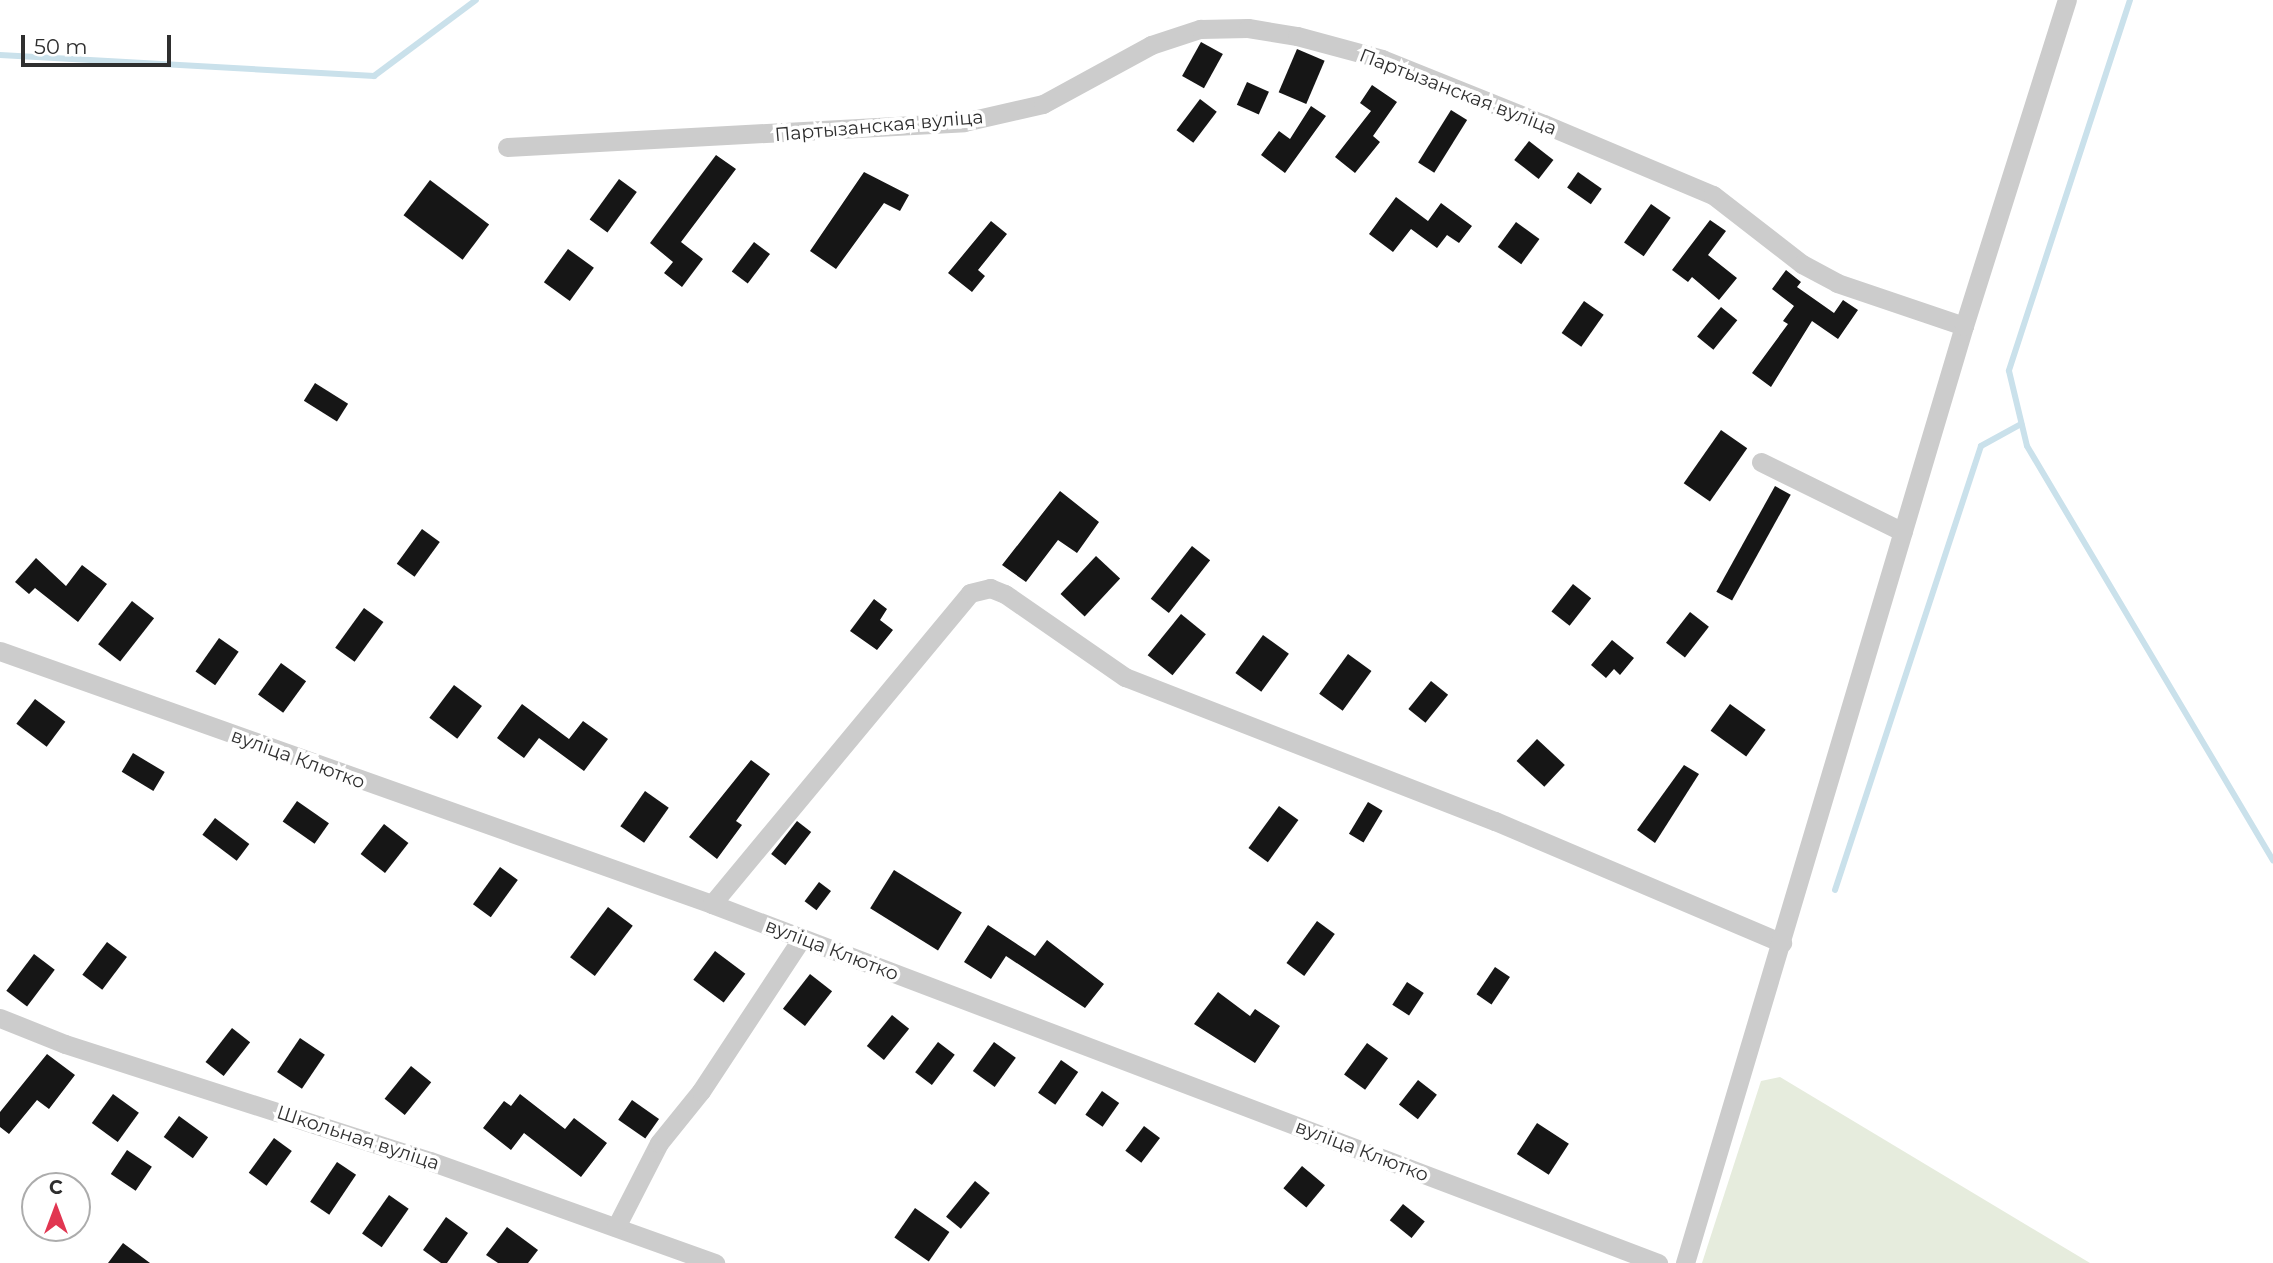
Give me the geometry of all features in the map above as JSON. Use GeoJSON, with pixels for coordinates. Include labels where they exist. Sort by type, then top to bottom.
{"type":"FeatureCollection","features":[{"type":"Feature","properties":{"kind":"street"},"geometry":{"type":"LineString","coordinates":[[1685,1263],[1964,326],[2067,0]]}},
{"type":"Feature","properties":{"kind":"street","name":"Партызанская вуліца"},"geometry":{"type":"LineString","coordinates":[[507,147],[964,122],[1043,104],[1151,45],[1199,29],[1248,28],[1297,36],[1382,59],[1544,124],[1713,195],[1802,264],[1837,283],[1964,326]]}},
{"type":"Feature","properties":{"kind":"street"},"geometry":{"type":"LineString","coordinates":[[1761,462],[1903,532]]}},
{"type":"Feature","properties":{"kind":"street"},"geometry":{"type":"LineString","coordinates":[[712,904],[970,593],[989,588],[1005,594],[1125,677],[1495,821],[1782,943]]}},
{"type":"Feature","properties":{"kind":"street","name":"вуліца Клютко"},"geometry":{"type":"LineString","coordinates":[[0,651],[712,904],[1658,1263]]}},
{"type":"Feature","properties":{"kind":"street"},"geometry":{"type":"LineString","coordinates":[[616,1227],[659,1143],[701,1091],[802,938]]}},
{"type":"Feature","properties":{"kind":"street","name":"Школьная вуліца"},"geometry":{"type":"LineString","coordinates":[[0,1018],[715,1263]]}},
{"type":"Feature","properties":{"kind":"green space"},"geometry":{"type":"Polygon","coordinates":[[[1780,1077],[2090,1263],[1702,1263],[1761,1081],[1780,1077]]]}},
{"type":"Feature","properties":{"kind":"building"},"geometry":{"type":"Polygon","coordinates":[[[1201,42],[1223,54],[1204,88],[1182,76],[1201,42]]]}},
{"type":"Feature","properties":{"kind":"building"},"geometry":{"type":"Polygon","coordinates":[[[1297,49],[1325,61],[1306,104],[1279,92],[1297,49]]]}},
{"type":"Feature","properties":{"kind":"building"},"geometry":{"type":"Polygon","coordinates":[[[1247,82],[1269,92],[1259,115],[1237,105],[1247,82]]]}},
{"type":"Feature","properties":{"kind":"building"},"geometry":{"type":"Polygon","coordinates":[[[1372,85],[1397,102],[1373,136],[1380,142],[1355,173],[1335,157],[1371,111],[1360,103],[1372,85]]]}},
{"type":"Feature","properties":{"kind":"building"},"geometry":{"type":"Polygon","coordinates":[[[1200,99],[1217,112],[1193,143],[1177,130],[1200,99]]]}},
{"type":"Feature","properties":{"kind":"building"},"geometry":{"type":"Polygon","coordinates":[[[1311,106],[1326,116],[1285,173],[1261,155],[1279,131],[1290,139],[1311,106]]]}},
{"type":"Feature","properties":{"kind":"building"},"geometry":{"type":"Polygon","coordinates":[[[1451,110],[1467,120],[1434,173],[1418,163],[1451,110]]]}},
{"type":"Feature","properties":{"kind":"building"},"geometry":{"type":"Polygon","coordinates":[[[1529,141],[1553,160],[1539,179],[1514,160],[1529,141]]]}},
{"type":"Feature","properties":{"kind":"building"},"geometry":{"type":"Polygon","coordinates":[[[716,155],[736,169],[681,242],[703,259],[682,287],[664,273],[673,262],[650,243],[716,155]]]}},
{"type":"Feature","properties":{"kind":"building"},"geometry":{"type":"Polygon","coordinates":[[[864,172],[909,195],[900,211],[884,203],[836,269],[810,251],[864,172]]]}},
{"type":"Feature","properties":{"kind":"building"},"geometry":{"type":"Polygon","coordinates":[[[1578,172],[1602,189],[1591,204],[1567,188],[1578,172]]]}},
{"type":"Feature","properties":{"kind":"building"},"geometry":{"type":"Polygon","coordinates":[[[619,179],[637,192],[607,232],[590,219],[619,179]]]}},
{"type":"Feature","properties":{"kind":"building"},"geometry":{"type":"Polygon","coordinates":[[[430,180],[489,225],[463,260],[404,215],[430,180]]]}},
{"type":"Feature","properties":{"kind":"building"},"geometry":{"type":"Polygon","coordinates":[[[1396,197],[1428,221],[1441,203],[1472,226],[1459,243],[1447,235],[1437,248],[1411,229],[1393,252],[1369,234],[1396,197]]]}},
{"type":"Feature","properties":{"kind":"building"},"geometry":{"type":"Polygon","coordinates":[[[1651,204],[1671,218],[1644,256],[1624,243],[1651,204]]]}},
{"type":"Feature","properties":{"kind":"building"},"geometry":{"type":"Polygon","coordinates":[[[1710,220],[1726,231],[1708,255],[1737,278],[1719,300],[1692,277],[1688,282],[1672,270],[1710,220]]]}},
{"type":"Feature","properties":{"kind":"building"},"geometry":{"type":"Polygon","coordinates":[[[991,221],[1007,234],[978,270],[985,276],[972,292],[948,273],[991,221]]]}},
{"type":"Feature","properties":{"kind":"building"},"geometry":{"type":"Polygon","coordinates":[[[1516,222],[1539,239],[1521,264],[1498,247],[1516,222]]]}},
{"type":"Feature","properties":{"kind":"building"},"geometry":{"type":"Polygon","coordinates":[[[754,242],[770,254],[748,284],[732,272],[754,242]]]}},
{"type":"Feature","properties":{"kind":"building"},"geometry":{"type":"Polygon","coordinates":[[[568,249],[594,268],[570,301],[544,282],[568,249]]]}},
{"type":"Feature","properties":{"kind":"building"},"geometry":{"type":"Polygon","coordinates":[[[1786,270],[1801,282],[1797,287],[1834,313],[1843,300],[1858,310],[1838,339],[1812,321],[1771,387],[1752,373],[1788,324],[1783,321],[1794,306],[1772,289],[1786,270]]]}},
{"type":"Feature","properties":{"kind":"building"},"geometry":{"type":"Polygon","coordinates":[[[1584,301],[1604,315],[1581,347],[1562,333],[1584,301]]]}},
{"type":"Feature","properties":{"kind":"building"},"geometry":{"type":"Polygon","coordinates":[[[1721,307],[1737,320],[1713,350],[1697,337],[1721,307]]]}},
{"type":"Feature","properties":{"kind":"building"},"geometry":{"type":"Polygon","coordinates":[[[315,383],[348,404],[337,421],[304,401],[315,383]]]}},
{"type":"Feature","properties":{"kind":"building"},"geometry":{"type":"Polygon","coordinates":[[[1721,430],[1747,448],[1710,502],[1684,483],[1721,430]]]}},
{"type":"Feature","properties":{"kind":"building"},"geometry":{"type":"Polygon","coordinates":[[[1775,486],[1791,495],[1732,601],[1716,592],[1775,486]]]}},
{"type":"Feature","properties":{"kind":"building"},"geometry":{"type":"Polygon","coordinates":[[[1060,491],[1099,522],[1077,553],[1058,540],[1026,582],[1002,565],[1060,491]]]}},
{"type":"Feature","properties":{"kind":"building"},"geometry":{"type":"Polygon","coordinates":[[[422,529],[440,542],[415,577],[397,564],[422,529]]]}},
{"type":"Feature","properties":{"kind":"building"},"geometry":{"type":"Polygon","coordinates":[[[1192,546],[1210,560],[1169,613],[1151,599],[1192,546]]]}},
{"type":"Feature","properties":{"kind":"building"},"geometry":{"type":"Polygon","coordinates":[[[1096,556],[1120,579],[1085,617],[1061,594],[1096,556]]]}},
{"type":"Feature","properties":{"kind":"building"},"geometry":{"type":"Polygon","coordinates":[[[36,558],[66,586],[82,565],[107,584],[78,622],[35,588],[29,594],[15,582],[36,558]]]}},
{"type":"Feature","properties":{"kind":"building"},"geometry":{"type":"Polygon","coordinates":[[[1573,584],[1591,598],[1570,626],[1551,612],[1573,584]]]}},
{"type":"Feature","properties":{"kind":"building"},"geometry":{"type":"Polygon","coordinates":[[[874,599],[887,609],[880,620],[893,630],[877,650],[850,631],[874,599]]]}},
{"type":"Feature","properties":{"kind":"building"},"geometry":{"type":"Polygon","coordinates":[[[132,601],[154,618],[120,662],[98,644],[132,601]]]}},
{"type":"Feature","properties":{"kind":"building"},"geometry":{"type":"Polygon","coordinates":[[[364,608],[383,622],[355,662],[335,648],[364,608]]]}},
{"type":"Feature","properties":{"kind":"building"},"geometry":{"type":"Polygon","coordinates":[[[1690,612],[1709,627],[1685,658],[1666,643],[1690,612]]]}},
{"type":"Feature","properties":{"kind":"building"},"geometry":{"type":"Polygon","coordinates":[[[1181,614],[1206,634],[1173,675],[1148,655],[1181,614]]]}},
{"type":"Feature","properties":{"kind":"building"},"geometry":{"type":"Polygon","coordinates":[[[1263,635],[1289,654],[1261,692],[1235,673],[1263,635]]]}},
{"type":"Feature","properties":{"kind":"building"},"geometry":{"type":"Polygon","coordinates":[[[219,638],[239,652],[215,685],[195,672],[219,638]]]}},
{"type":"Feature","properties":{"kind":"building"},"geometry":{"type":"Polygon","coordinates":[[[1612,640],[1634,658],[1620,675],[1614,669],[1606,678],[1591,665],[1612,640]]]}},
{"type":"Feature","properties":{"kind":"building"},"geometry":{"type":"Polygon","coordinates":[[[1348,654],[1371,671],[1343,711],[1319,694],[1348,654]]]}},
{"type":"Feature","properties":{"kind":"building"},"geometry":{"type":"Polygon","coordinates":[[[281,663],[306,681],[283,713],[258,695],[281,663]]]}},
{"type":"Feature","properties":{"kind":"building"},"geometry":{"type":"Polygon","coordinates":[[[1431,681],[1448,695],[1425,723],[1408,709],[1431,681]]]}},
{"type":"Feature","properties":{"kind":"building"},"geometry":{"type":"Polygon","coordinates":[[[454,685],[482,706],[457,739],[429,718],[454,685]]]}},
{"type":"Feature","properties":{"kind":"building"},"geometry":{"type":"Polygon","coordinates":[[[35,699],[65,722],[47,747],[16,724],[35,699]]]}},
{"type":"Feature","properties":{"kind":"building"},"geometry":{"type":"Polygon","coordinates":[[[522,704],[569,739],[583,721],[608,739],[584,771],[539,738],[524,758],[497,738],[522,704]]]}},
{"type":"Feature","properties":{"kind":"building"},"geometry":{"type":"Polygon","coordinates":[[[1730,704],[1766,730],[1746,757],[1711,731],[1730,704]]]}},
{"type":"Feature","properties":{"kind":"building"},"geometry":{"type":"Polygon","coordinates":[[[1537,739],[1565,765],[1544,787],[1517,761],[1537,739]]]}},
{"type":"Feature","properties":{"kind":"building"},"geometry":{"type":"Polygon","coordinates":[[[133,753],[165,772],[153,791],[122,772],[133,753]]]}},
{"type":"Feature","properties":{"kind":"building"},"geometry":{"type":"Polygon","coordinates":[[[751,760],[770,774],[736,821],[742,825],[717,859],[689,837],[751,760]]]}},
{"type":"Feature","properties":{"kind":"building"},"geometry":{"type":"Polygon","coordinates":[[[1684,765],[1699,774],[1655,843],[1637,830],[1684,765]]]}},
{"type":"Feature","properties":{"kind":"building"},"geometry":{"type":"Polygon","coordinates":[[[645,791],[669,808],[644,843],[620,826],[645,791]]]}},
{"type":"Feature","properties":{"kind":"building"},"geometry":{"type":"Polygon","coordinates":[[[297,801],[329,823],[315,844],[283,821],[297,801]]]}},
{"type":"Feature","properties":{"kind":"building"},"geometry":{"type":"Polygon","coordinates":[[[1368,802],[1383,811],[1364,842],[1349,834],[1368,802]]]}},
{"type":"Feature","properties":{"kind":"building"},"geometry":{"type":"Polygon","coordinates":[[[1279,806],[1298,820],[1268,862],[1248,848],[1279,806]]]}},
{"type":"Feature","properties":{"kind":"building"},"geometry":{"type":"Polygon","coordinates":[[[215,818],[249,844],[237,861],[202,835],[215,818]]]}},
{"type":"Feature","properties":{"kind":"building"},"geometry":{"type":"Polygon","coordinates":[[[797,821],[811,832],[785,865],[771,854],[797,821]]]}},
{"type":"Feature","properties":{"kind":"building"},"geometry":{"type":"Polygon","coordinates":[[[384,824],[408,843],[385,873],[361,854],[384,824]]]}},
{"type":"Feature","properties":{"kind":"building"},"geometry":{"type":"Polygon","coordinates":[[[500,867],[518,880],[491,917],[473,904],[500,867]]]}},
{"type":"Feature","properties":{"kind":"building"},"geometry":{"type":"Polygon","coordinates":[[[894,870],[962,912],[938,951],[870,908],[894,870]]]}},
{"type":"Feature","properties":{"kind":"building"},"geometry":{"type":"Polygon","coordinates":[[[819,882],[831,891],[817,910],[805,901],[819,882]]]}},
{"type":"Feature","properties":{"kind":"building"},"geometry":{"type":"Polygon","coordinates":[[[608,907],[633,926],[595,976],[570,957],[608,907]]]}},
{"type":"Feature","properties":{"kind":"building"},"geometry":{"type":"Polygon","coordinates":[[[1317,921],[1335,934],[1304,976],[1286,963],[1317,921]]]}},
{"type":"Feature","properties":{"kind":"building"},"geometry":{"type":"Polygon","coordinates":[[[988,925],[1035,956],[1047,940],[1104,984],[1085,1008],[1006,956],[991,979],[964,962],[988,925]]]}},
{"type":"Feature","properties":{"kind":"building"},"geometry":{"type":"Polygon","coordinates":[[[107,942],[127,957],[102,990],[82,975],[107,942]]]}},
{"type":"Feature","properties":{"kind":"building"},"geometry":{"type":"Polygon","coordinates":[[[715,951],[745,974],[724,1003],[693,980],[715,951]]]}},
{"type":"Feature","properties":{"kind":"building"},"geometry":{"type":"Polygon","coordinates":[[[34,954],[55,970],[27,1006],[6,991],[34,954]]]}},
{"type":"Feature","properties":{"kind":"building"},"geometry":{"type":"Polygon","coordinates":[[[1495,967],[1510,977],[1491,1004],[1477,994],[1495,967]]]}},
{"type":"Feature","properties":{"kind":"building"},"geometry":{"type":"Polygon","coordinates":[[[810,974],[832,991],[805,1026],[783,1009],[810,974]]]}},
{"type":"Feature","properties":{"kind":"building"},"geometry":{"type":"Polygon","coordinates":[[[1407,982],[1424,993],[1409,1016],[1392,1005],[1407,982]]]}},
{"type":"Feature","properties":{"kind":"building"},"geometry":{"type":"Polygon","coordinates":[[[1218,992],[1250,1016],[1255,1009],[1280,1026],[1255,1063],[1194,1024],[1218,992]]]}},
{"type":"Feature","properties":{"kind":"building"},"geometry":{"type":"Polygon","coordinates":[[[892,1015],[909,1029],[884,1060],[867,1046],[892,1015]]]}},
{"type":"Feature","properties":{"kind":"building"},"geometry":{"type":"Polygon","coordinates":[[[232,1028],[250,1042],[224,1076],[206,1062],[232,1028]]]}},
{"type":"Feature","properties":{"kind":"building"},"geometry":{"type":"Polygon","coordinates":[[[300,1038],[325,1055],[302,1089],[277,1072],[300,1038]]]}},
{"type":"Feature","properties":{"kind":"building"},"geometry":{"type":"Polygon","coordinates":[[[938,1042],[955,1055],[932,1085],[915,1072],[938,1042]]]}},
{"type":"Feature","properties":{"kind":"building"},"geometry":{"type":"Polygon","coordinates":[[[994,1042],[1016,1058],[995,1087],[973,1071],[994,1042]]]}},
{"type":"Feature","properties":{"kind":"building"},"geometry":{"type":"Polygon","coordinates":[[[1367,1043],[1388,1058],[1365,1090],[1344,1075],[1367,1043]]]}},
{"type":"Feature","properties":{"kind":"building"},"geometry":{"type":"Polygon","coordinates":[[[47,1054],[75,1075],[49,1109],[37,1100],[9,1134],[0,1127],[0,1112],[47,1054]]]}},
{"type":"Feature","properties":{"kind":"building"},"geometry":{"type":"Polygon","coordinates":[[[1061,1060],[1078,1072],[1055,1105],[1038,1093],[1061,1060]]]}},
{"type":"Feature","properties":{"kind":"building"},"geometry":{"type":"Polygon","coordinates":[[[411,1066],[431,1082],[405,1115],[385,1099],[411,1066]]]}},
{"type":"Feature","properties":{"kind":"building"},"geometry":{"type":"Polygon","coordinates":[[[1418,1080],[1437,1095],[1418,1119],[1399,1104],[1418,1080]]]}},
{"type":"Feature","properties":{"kind":"building"},"geometry":{"type":"Polygon","coordinates":[[[1102,1091],[1119,1103],[1103,1127],[1085,1115],[1102,1091]]]}},
{"type":"Feature","properties":{"kind":"building"},"geometry":{"type":"Polygon","coordinates":[[[113,1094],[139,1113],[118,1142],[92,1123],[113,1094]]]}},
{"type":"Feature","properties":{"kind":"building"},"geometry":{"type":"Polygon","coordinates":[[[520,1094],[565,1129],[574,1118],[607,1143],[581,1177],[524,1133],[511,1150],[483,1128],[504,1101],[511,1106],[520,1094]]]}},
{"type":"Feature","properties":{"kind":"building"},"geometry":{"type":"Polygon","coordinates":[[[632,1100],[659,1119],[645,1139],[618,1120],[632,1100]]]}},
{"type":"Feature","properties":{"kind":"building"},"geometry":{"type":"Polygon","coordinates":[[[179,1116],[208,1137],[193,1158],[164,1137],[179,1116]]]}},
{"type":"Feature","properties":{"kind":"building"},"geometry":{"type":"Polygon","coordinates":[[[1537,1123],[1569,1144],[1549,1175],[1517,1154],[1537,1123]]]}},
{"type":"Feature","properties":{"kind":"building"},"geometry":{"type":"Polygon","coordinates":[[[1144,1126],[1160,1138],[1141,1163],[1125,1151],[1144,1126]]]}},
{"type":"Feature","properties":{"kind":"building"},"geometry":{"type":"Polygon","coordinates":[[[274,1138],[292,1151],[267,1186],[249,1173],[274,1138]]]}},
{"type":"Feature","properties":{"kind":"building"},"geometry":{"type":"Polygon","coordinates":[[[127,1150],[152,1167],[136,1191],[111,1174],[127,1150]]]}},
{"type":"Feature","properties":{"kind":"building"},"geometry":{"type":"Polygon","coordinates":[[[337,1162],[356,1175],[329,1215],[310,1202],[337,1162]]]}},
{"type":"Feature","properties":{"kind":"building"},"geometry":{"type":"Polygon","coordinates":[[[1302,1166],[1325,1185],[1306,1207],[1283,1188],[1302,1166]]]}},
{"type":"Feature","properties":{"kind":"building"},"geometry":{"type":"Polygon","coordinates":[[[975,1181],[990,1193],[961,1229],[946,1217],[975,1181]]]}},
{"type":"Feature","properties":{"kind":"building"},"geometry":{"type":"Polygon","coordinates":[[[389,1195],[409,1209],[382,1247],[362,1234],[389,1195]]]}},
{"type":"Feature","properties":{"kind":"building"},"geometry":{"type":"Polygon","coordinates":[[[1403,1204],[1425,1222],[1412,1238],[1390,1220],[1403,1204]]]}},
{"type":"Feature","properties":{"kind":"building"},"geometry":{"type":"Polygon","coordinates":[[[915,1208],[949,1232],[929,1262],[894,1237],[915,1208]]]}},
{"type":"Feature","properties":{"kind":"building"},"geometry":{"type":"Polygon","coordinates":[[[446,1217],[468,1233],[447,1263],[441,1263],[423,1250],[446,1217]]]}},
{"type":"Feature","properties":{"kind":"building"},"geometry":{"type":"Polygon","coordinates":[[[507,1227],[538,1250],[528,1263],[498,1263],[486,1255],[507,1227]]]}},
{"type":"Feature","properties":{"kind":"building"},"geometry":{"type":"Polygon","coordinates":[[[123,1243],[150,1263],[108,1263],[123,1243]]]}},
{"type":"Feature","properties":{"kind":"waterway"},"geometry":{"type":"LineString","coordinates":[[0,55],[374,76],[476,0]]}},
{"type":"Feature","properties":{"kind":"waterway"},"geometry":{"type":"LineString","coordinates":[[2130,0],[2009,371],[2027,446],[2273,860]]}},
{"type":"Feature","properties":{"kind":"waterway"},"geometry":{"type":"LineString","coordinates":[[1835,890],[1981,446],[2021,424]]}}]}
